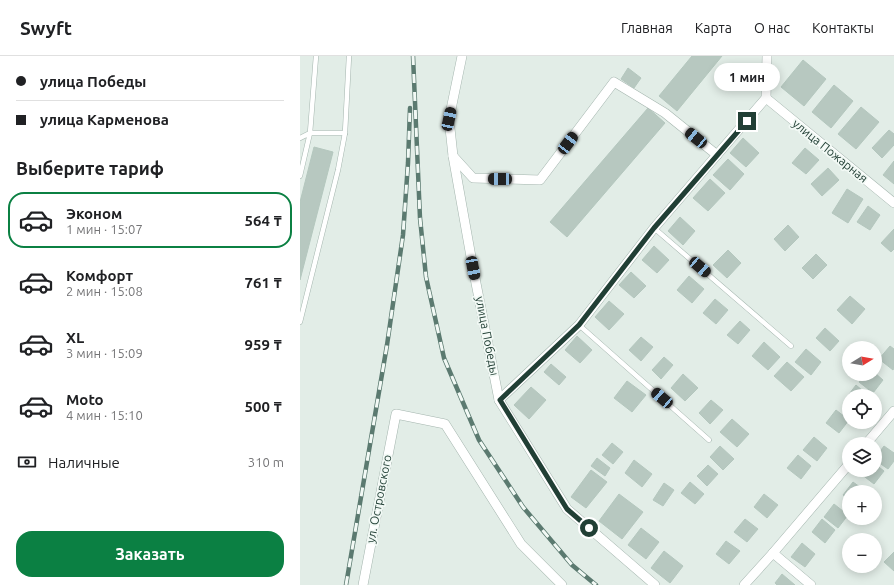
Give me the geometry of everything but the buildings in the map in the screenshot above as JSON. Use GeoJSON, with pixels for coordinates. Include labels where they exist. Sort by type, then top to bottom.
{"type":"FeatureCollection","features":[{"type":"Feature","properties":{"kind":"street","name":"улица Победы"},"geometry":{"type":"LineString","coordinates":[[462,56],[449,119],[452,156],[500,400],[567,509],[655,585]]}},
{"type":"Feature","properties":{"kind":"street"},"geometry":{"type":"LineString","coordinates":[[500,400],[579,325],[654,228],[766,98],[767,56]]}},
{"type":"Feature","properties":{"kind":"street"},"geometry":{"type":"LineString","coordinates":[[452,156],[473,178],[540,180],[614,82],[665,113],[717,155]]}},
{"type":"Feature","properties":{"kind":"street","name":"улица Пожарная"},"geometry":{"type":"LineString","coordinates":[[766,98],[894,203]]}},
{"type":"Feature","properties":{"kind":"street"},"geometry":{"type":"LineString","coordinates":[[872,437],[894,411]]}},
{"type":"Feature","properties":{"kind":"street","name":"ул. Островского"},"geometry":{"type":"LineString","coordinates":[[363,585],[396,414],[445,424],[521,544],[562,585]]}},
{"type":"Feature","properties":{"kind":"street"},"geometry":{"type":"LineString","coordinates":[[744,585],[842,472]]}},
{"type":"Feature","properties":{"kind":"street"},"geometry":{"type":"LineString","coordinates":[[773,553],[811,585]]}},
{"type":"Feature","properties":{"kind":"lane"},"geometry":{"type":"LineString","coordinates":[[300,176],[310,134],[316,56]]}},
{"type":"Feature","properties":{"kind":"lane"},"geometry":{"type":"LineString","coordinates":[[300,322],[338,170],[345,134],[349,56]]}},
{"type":"Feature","properties":{"kind":"lane"},"geometry":{"type":"LineString","coordinates":[[300,138],[310,134],[345,134]]}},
{"type":"Feature","properties":{"kind":"lane"},"geometry":{"type":"LineString","coordinates":[[654,228],[791,346]]}},
{"type":"Feature","properties":{"kind":"lane"},"geometry":{"type":"LineString","coordinates":[[579,325],[709,440]]}},
{"type":"Feature","properties":{"kind":"railway"},"geometry":{"type":"LineString","coordinates":[[413,56],[420,218],[426,277],[444,358],[479,440],[523,507],[572,565],[596,585]]}},
{"type":"Feature","properties":{"kind":"railway"},"geometry":{"type":"LineString","coordinates":[[346,585],[387,345],[403,235],[410,108]]}},
{"type":"Feature","properties":{"kind":"route"},"geometry":{"type":"LineString","coordinates":[[589,528],[567,509],[500,400],[579,325],[654,228],[747,121]]}}]}
